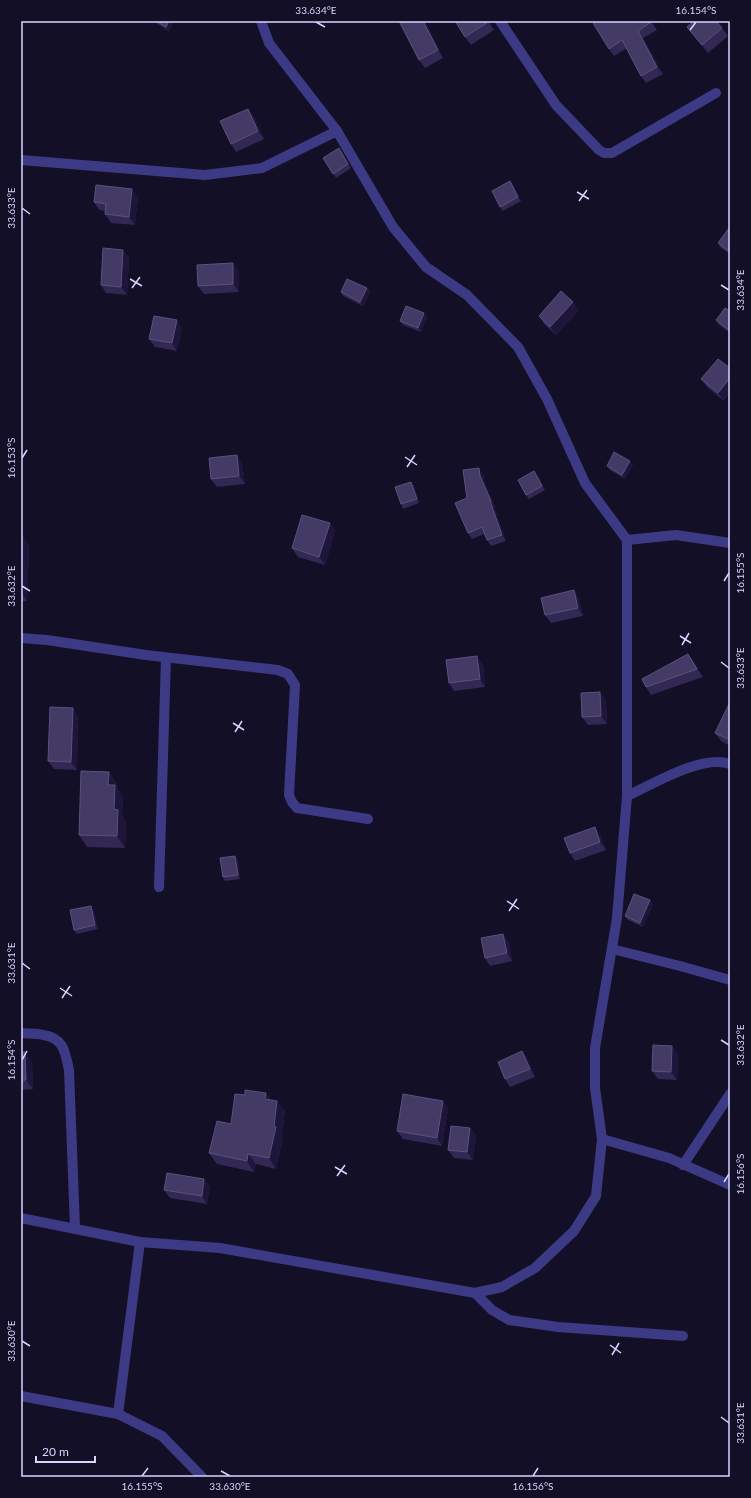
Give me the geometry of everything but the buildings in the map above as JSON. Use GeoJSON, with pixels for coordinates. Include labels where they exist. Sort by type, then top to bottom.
{"type":"FeatureCollection","features":[{"type":"Feature","properties":{"kind":"street"},"geometry":{"type":"LineString","coordinates":[[21,1218],[140,1242],[220,1248],[475,1293],[502,1287],[535,1268],[574,1231],[596,1196],[602,1139],[594,1088],[595,1048],[616,918],[627,796],[627,540],[585,483],[547,398],[518,347],[467,295],[426,267],[393,227],[337,131],[269,43],[262,21]]}},
{"type":"Feature","properties":{"kind":"street"},"geometry":{"type":"LineString","coordinates":[[500,21],[556,105],[594,146],[604,153],[612,153],[716,94]]}},
{"type":"Feature","properties":{"kind":"street"},"geometry":{"type":"LineString","coordinates":[[21,160],[205,175],[262,168],[337,131]]}},
{"type":"Feature","properties":{"kind":"street"},"geometry":{"type":"LineString","coordinates":[[627,540],[676,535],[730,544]]}},
{"type":"Feature","properties":{"kind":"street"},"geometry":{"type":"LineString","coordinates":[[21,638],[47,640],[166,658],[278,670],[288,674],[295,684],[289,795],[292,802],[298,808],[368,819]]}},
{"type":"Feature","properties":{"kind":"street"},"geometry":{"type":"LineString","coordinates":[[159,887],[166,658]]}},
{"type":"Feature","properties":{"kind":"street"},"geometry":{"type":"LineString","coordinates":[[627,796],[691,767],[710,762],[730,764]]}},
{"type":"Feature","properties":{"kind":"street"},"geometry":{"type":"LineString","coordinates":[[612,949],[730,980]]}},
{"type":"Feature","properties":{"kind":"street"},"geometry":{"type":"LineString","coordinates":[[21,1033],[43,1034],[56,1038],[65,1050],[69,1070],[75,1228]]}},
{"type":"Feature","properties":{"kind":"street"},"geometry":{"type":"LineString","coordinates":[[683,1165],[730,1094]]}},
{"type":"Feature","properties":{"kind":"street"},"geometry":{"type":"LineString","coordinates":[[602,1139],[669,1158],[730,1185]]}},
{"type":"Feature","properties":{"kind":"street"},"geometry":{"type":"LineString","coordinates":[[118,1414],[140,1242]]}},
{"type":"Feature","properties":{"kind":"street"},"geometry":{"type":"LineString","coordinates":[[475,1293],[492,1310],[509,1320],[558,1327],[683,1336]]}},
{"type":"Feature","properties":{"kind":"street"},"geometry":{"type":"LineString","coordinates":[[21,1396],[118,1414],[162,1436],[202,1477]]}}]}
